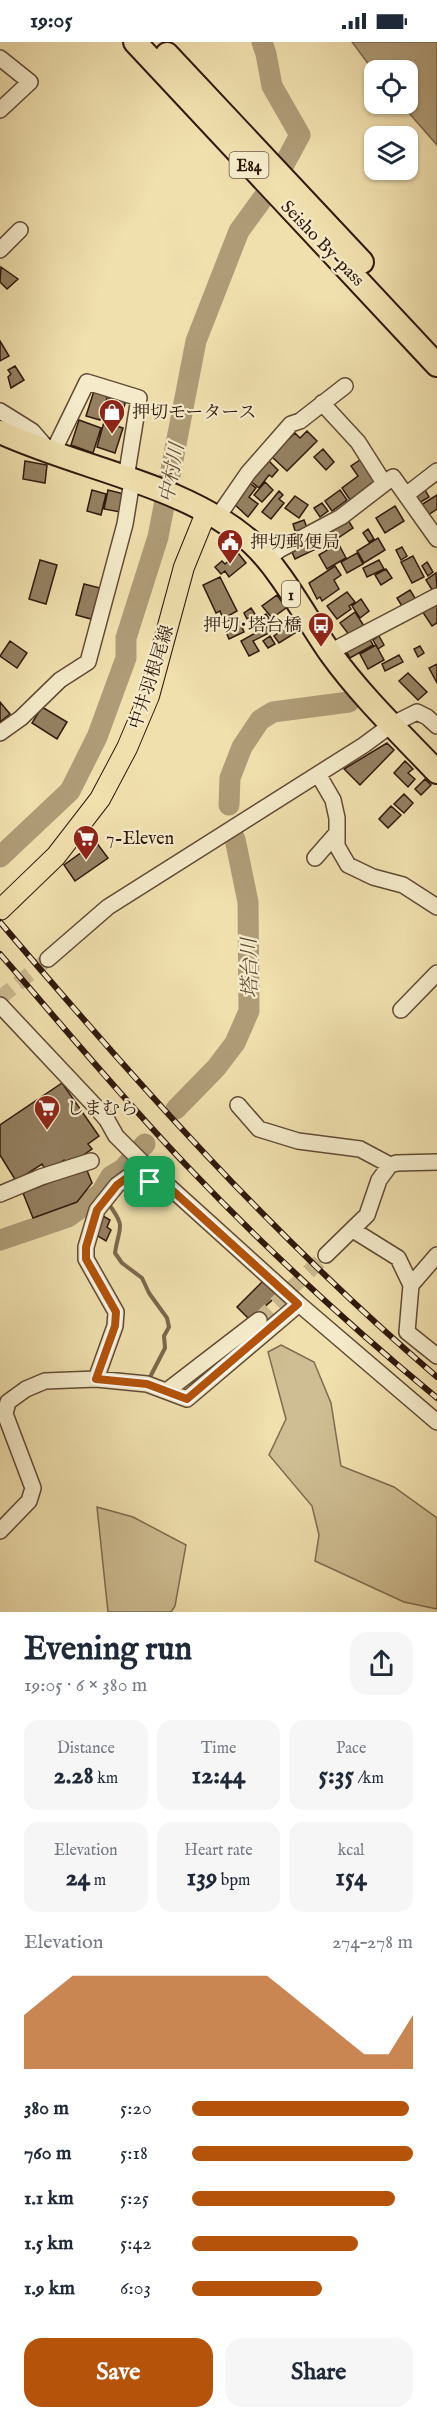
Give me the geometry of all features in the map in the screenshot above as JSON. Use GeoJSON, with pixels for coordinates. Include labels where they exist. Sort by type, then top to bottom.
{"type":"FeatureCollection","features":[{"type":"Feature","properties":{"kind":"highway","name":"Seisho By-pass"},"geometry":{"type":"LineString","coordinates":[[135,42],[369,281],[437,342]]}},
{"type":"Feature","properties":{"kind":"highway","name":"Seisho By-pass"},"geometry":{"type":"LineString","coordinates":[[156,42],[369,281],[437,365]]}},
{"type":"Feature","properties":{"kind":"highway","name":"1"},"geometry":{"type":"LineString","coordinates":[[0,432],[52,454],[129,479],[205,512],[252,544],[366,699],[400,720],[437,772]]}},
{"type":"Feature","properties":{"kind":"main road","name":"中井羽根尾線"},"geometry":{"type":"LineString","coordinates":[[0,910],[56,856],[100,799],[127,748],[149,696],[184,567],[205,512]]}},
{"type":"Feature","properties":{"kind":"street"},"geometry":{"type":"LineString","coordinates":[[0,58],[30,82],[0,110]]}},
{"type":"Feature","properties":{"kind":"street"},"geometry":{"type":"LineString","coordinates":[[0,250],[20,230]]}},
{"type":"Feature","properties":{"kind":"street"},"geometry":{"type":"LineString","coordinates":[[0,411],[32,431],[52,454],[87,382],[139,398],[125,524],[88,662],[60,680],[21,718],[0,733]]}},
{"type":"Feature","properties":{"kind":"street"},"geometry":{"type":"LineString","coordinates":[[205,512],[248,473],[291,424],[300,420],[345,386]]}},
{"type":"Feature","properties":{"kind":"street"},"geometry":{"type":"LineString","coordinates":[[322,403],[358,442],[384,483]]}},
{"type":"Feature","properties":{"kind":"street"},"geometry":{"type":"LineString","coordinates":[[406,495],[437,471]]}},
{"type":"Feature","properties":{"kind":"street"},"geometry":{"type":"LineString","coordinates":[[266,560],[279,550],[341,517],[393,477],[437,539]]}},
{"type":"Feature","properties":{"kind":"street"},"geometry":{"type":"LineString","coordinates":[[330,652],[437,596]]}},
{"type":"Feature","properties":{"kind":"street"},"geometry":{"type":"LineString","coordinates":[[48,959],[108,907],[400,720],[417,712],[437,726]]}},
{"type":"Feature","properties":{"kind":"street"},"geometry":{"type":"LineString","coordinates":[[318,774],[333,800],[337,818],[337,846],[348,865],[373,877],[402,885],[437,907]]}},
{"type":"Feature","properties":{"kind":"street"},"geometry":{"type":"LineString","coordinates":[[315,858],[336,834]]}},
{"type":"Feature","properties":{"kind":"street"},"geometry":{"type":"LineString","coordinates":[[401,1010],[437,973]]}},
{"type":"Feature","properties":{"kind":"street"},"geometry":{"type":"LineString","coordinates":[[0,1005],[95,1106],[123,1143],[143,1163],[298,1304],[437,1422]]}},
{"type":"Feature","properties":{"kind":"street"},"geometry":{"type":"LineString","coordinates":[[238,1105],[259,1129],[298,1141],[360,1149],[390,1165]]}},
{"type":"Feature","properties":{"kind":"street"},"geometry":{"type":"LineString","coordinates":[[2,1188],[91,1161]]}},
{"type":"Feature","properties":{"kind":"street"},"geometry":{"type":"LineString","coordinates":[[326,1255],[367,1215],[379,1180],[390,1165],[437,1162]]}},
{"type":"Feature","properties":{"kind":"street"},"geometry":{"type":"LineString","coordinates":[[96,1379],[115,1326],[116,1312],[86,1259],[86,1247],[97,1210],[117,1185],[135,1172],[150,1182],[162,1181]]}},
{"type":"Feature","properties":{"kind":"street"},"geometry":{"type":"LineString","coordinates":[[353,1230],[398,1258],[411,1285],[407,1332],[437,1356]]}},
{"type":"Feature","properties":{"kind":"street"},"geometry":{"type":"LineString","coordinates":[[411,1285],[432,1273],[437,1256]]}},
{"type":"Feature","properties":{"kind":"street"},"geometry":{"type":"LineString","coordinates":[[0,1531],[30,1501],[33,1488],[5,1414],[8,1402],[26,1389],[45,1381],[96,1379],[147,1384],[187,1399],[298,1304]]}},
{"type":"Feature","properties":{"kind":"street"},"geometry":{"type":"LineString","coordinates":[[168,1390],[259,1320]]}},
{"type":"Feature","properties":{"kind":"shaded area"},"geometry":{"type":"Polygon","coordinates":[[[352,42],[437,42],[437,145],[410,114],[418,114],[418,60],[365,60],[352,42]]]}},
{"type":"Feature","properties":{"kind":"shaded area"},"geometry":{"type":"Polygon","coordinates":[[[281,1345],[314,1362],[331,1403],[341,1466],[394,1487],[437,1518],[437,1609],[404,1602],[315,1561],[319,1535],[312,1506],[269,1455],[286,1419],[268,1352],[281,1345]]]}},
{"type":"Feature","properties":{"kind":"shaded area"},"geometry":{"type":"Polygon","coordinates":[[[97,1507],[133,1517],[186,1545],[175,1606],[171,1612],[108,1612],[97,1507]]]}},
{"type":"Feature","properties":{"kind":"building"},"geometry":{"type":"Polygon","coordinates":[[[1,267],[18,279],[7,289],[0,282],[1,267]]]}},
{"type":"Feature","properties":{"kind":"building"},"geometry":{"type":"Polygon","coordinates":[[[0,341],[9,356],[0,361],[0,341]]]}},
{"type":"Feature","properties":{"kind":"building"},"geometry":{"type":"Polygon","coordinates":[[[15,366],[24,380],[11,388],[8,377],[11,374],[8,370],[15,366]]]}},
{"type":"Feature","properties":{"kind":"building"},"geometry":{"type":"Polygon","coordinates":[[[94,391],[108,395],[100,420],[86,416],[94,391]]]}},
{"type":"Feature","properties":{"kind":"building"},"geometry":{"type":"Polygon","coordinates":[[[110,395],[126,400],[121,418],[105,413],[110,395]]]}},
{"type":"Feature","properties":{"kind":"building"},"geometry":{"type":"Polygon","coordinates":[[[79,420],[101,428],[93,453],[71,445],[79,420]]]}},
{"type":"Feature","properties":{"kind":"building"},"geometry":{"type":"Polygon","coordinates":[[[104,422],[123,428],[115,453],[97,447],[104,422]]]}},
{"type":"Feature","properties":{"kind":"building"},"geometry":{"type":"Polygon","coordinates":[[[307,431],[317,441],[287,471],[271,456],[295,433],[300,438],[307,431]]]}},
{"type":"Feature","properties":{"kind":"building"},"geometry":{"type":"Polygon","coordinates":[[[323,449],[334,462],[326,470],[314,457],[323,449]]]}},
{"type":"Feature","properties":{"kind":"building"},"geometry":{"type":"Polygon","coordinates":[[[363,458],[378,480],[350,500],[342,488],[358,476],[351,466],[363,458]]]}},
{"type":"Feature","properties":{"kind":"building"},"geometry":{"type":"Polygon","coordinates":[[[267,459],[278,470],[272,477],[269,475],[259,488],[249,480],[267,459]]]}},
{"type":"Feature","properties":{"kind":"building"},"geometry":{"type":"Polygon","coordinates":[[[25,461],[47,465],[45,483],[23,479],[25,461]]]}},
{"type":"Feature","properties":{"kind":"building"},"geometry":{"type":"Polygon","coordinates":[[[248,482],[256,488],[249,497],[258,504],[248,517],[232,502],[248,482]]]}},
{"type":"Feature","properties":{"kind":"building"},"geometry":{"type":"Polygon","coordinates":[[[265,482],[273,490],[262,502],[254,495],[265,482]]]}},
{"type":"Feature","properties":{"kind":"building"},"geometry":{"type":"Polygon","coordinates":[[[424,488],[429,497],[419,503],[414,495],[424,488]]]}},
{"type":"Feature","properties":{"kind":"building"},"geometry":{"type":"Polygon","coordinates":[[[92,490],[106,494],[101,515],[87,511],[92,490]]]}},
{"type":"Feature","properties":{"kind":"building"},"geometry":{"type":"Polygon","coordinates":[[[108,490],[124,494],[120,512],[104,509],[108,490]]]}},
{"type":"Feature","properties":{"kind":"building"},"geometry":{"type":"Polygon","coordinates":[[[340,490],[347,500],[332,511],[325,501],[340,490]]]}},
{"type":"Feature","properties":{"kind":"building"},"geometry":{"type":"Polygon","coordinates":[[[279,491],[283,495],[279,499],[284,503],[271,519],[262,512],[279,491]]]}},
{"type":"Feature","properties":{"kind":"building"},"geometry":{"type":"Polygon","coordinates":[[[437,495],[437,509],[428,515],[421,505],[437,495]]]}},
{"type":"Feature","properties":{"kind":"building"},"geometry":{"type":"Polygon","coordinates":[[[295,496],[308,505],[299,518],[285,508],[295,496]]]}},
{"type":"Feature","properties":{"kind":"building"},"geometry":{"type":"Polygon","coordinates":[[[322,503],[328,511],[320,517],[314,508],[322,503]]]}},
{"type":"Feature","properties":{"kind":"building"},"geometry":{"type":"Polygon","coordinates":[[[395,506],[404,521],[385,533],[376,518],[395,506]]]}},
{"type":"Feature","properties":{"kind":"building"},"geometry":{"type":"Polygon","coordinates":[[[304,520],[309,533],[297,537],[293,524],[304,520]]]}},
{"type":"Feature","properties":{"kind":"building"},"geometry":{"type":"Polygon","coordinates":[[[348,520],[353,528],[335,540],[330,532],[348,520]]]}},
{"type":"Feature","properties":{"kind":"building"},"geometry":{"type":"Polygon","coordinates":[[[368,529],[374,539],[369,542],[363,533],[368,529]]]}},
{"type":"Feature","properties":{"kind":"building"},"geometry":{"type":"Polygon","coordinates":[[[378,538],[385,550],[364,563],[357,551],[378,538]]]}},
{"type":"Feature","properties":{"kind":"building"},"geometry":{"type":"Polygon","coordinates":[[[315,541],[318,548],[295,559],[292,552],[315,541]]]}},
{"type":"Feature","properties":{"kind":"building"},"geometry":{"type":"Polygon","coordinates":[[[338,543],[346,558],[327,569],[319,555],[338,543]]]}},
{"type":"Feature","properties":{"kind":"building"},"geometry":{"type":"Polygon","coordinates":[[[402,547],[407,556],[401,560],[396,550],[402,547]]]}},
{"type":"Feature","properties":{"kind":"building","name":"押切郵便局"},"geometry":{"type":"Polygon","coordinates":[[[238,553],[246,563],[229,577],[225,571],[221,574],[215,567],[222,561],[225,564],[238,553]]]}},
{"type":"Feature","properties":{"kind":"building"},"geometry":{"type":"Polygon","coordinates":[[[357,553],[363,564],[347,573],[341,562],[357,553]]]}},
{"type":"Feature","properties":{"kind":"building"},"geometry":{"type":"Polygon","coordinates":[[[413,556],[424,577],[412,583],[401,562],[413,556]]]}},
{"type":"Feature","properties":{"kind":"building"},"geometry":{"type":"Polygon","coordinates":[[[40,560],[57,565],[46,604],[29,599],[40,560]]]}},
{"type":"Feature","properties":{"kind":"building"},"geometry":{"type":"Polygon","coordinates":[[[379,560],[384,569],[367,577],[363,568],[379,560]]]}},
{"type":"Feature","properties":{"kind":"building"},"geometry":{"type":"Polygon","coordinates":[[[427,562],[433,572],[428,576],[422,566],[427,562]]]}},
{"type":"Feature","properties":{"kind":"building"},"geometry":{"type":"Polygon","coordinates":[[[335,566],[341,575],[334,580],[339,589],[322,601],[320,597],[317,599],[309,583],[335,566]]]}},
{"type":"Feature","properties":{"kind":"building"},"geometry":{"type":"Polygon","coordinates":[[[386,569],[392,578],[381,585],[375,575],[386,569]]]}},
{"type":"Feature","properties":{"kind":"building"},"geometry":{"type":"Polygon","coordinates":[[[436,573],[437,591],[434,593],[426,580],[436,573]]]}},
{"type":"Feature","properties":{"kind":"building"},"geometry":{"type":"Polygon","coordinates":[[[220,577],[237,611],[223,619],[220,611],[216,613],[203,585],[220,577]]]}},
{"type":"Feature","properties":{"kind":"building"},"geometry":{"type":"Polygon","coordinates":[[[84,584],[100,588],[91,619],[76,615],[84,584]]]}},
{"type":"Feature","properties":{"kind":"building"},"geometry":{"type":"Polygon","coordinates":[[[410,590],[418,603],[405,611],[397,598],[410,590]]]}},
{"type":"Feature","properties":{"kind":"building"},"geometry":{"type":"Polygon","coordinates":[[[347,592],[355,602],[349,606],[351,609],[337,619],[327,606],[347,592]]]}},
{"type":"Feature","properties":{"kind":"building"},"geometry":{"type":"Polygon","coordinates":[[[277,595],[286,608],[272,618],[262,606],[277,595]]]}},
{"type":"Feature","properties":{"kind":"building"},"geometry":{"type":"Polygon","coordinates":[[[361,599],[369,611],[360,618],[352,606],[361,599]]]}},
{"type":"Feature","properties":{"kind":"building"},"geometry":{"type":"Polygon","coordinates":[[[437,601],[437,623],[432,626],[422,611],[437,601]]]}},
{"type":"Feature","properties":{"kind":"building"},"geometry":{"type":"Polygon","coordinates":[[[251,608],[255,614],[247,619],[244,613],[251,608]]]}},
{"type":"Feature","properties":{"kind":"building"},"geometry":{"type":"Polygon","coordinates":[[[355,612],[364,626],[350,636],[340,623],[355,612]]]}},
{"type":"Feature","properties":{"kind":"building"},"geometry":{"type":"Polygon","coordinates":[[[266,614],[270,620],[262,625],[258,619],[266,614]]]}},
{"type":"Feature","properties":{"kind":"building"},"geometry":{"type":"Polygon","coordinates":[[[237,616],[244,632],[229,639],[222,623],[237,616]]]}},
{"type":"Feature","properties":{"kind":"building"},"geometry":{"type":"Polygon","coordinates":[[[290,618],[298,631],[279,643],[274,636],[281,631],[278,626],[290,618]]]}},
{"type":"Feature","properties":{"kind":"building"},"geometry":{"type":"Polygon","coordinates":[[[268,626],[271,632],[253,641],[259,651],[249,656],[241,641],[268,626]]]}},
{"type":"Feature","properties":{"kind":"building"},"geometry":{"type":"Polygon","coordinates":[[[367,634],[373,645],[350,658],[344,647],[367,634]]]}},
{"type":"Feature","properties":{"kind":"building"},"geometry":{"type":"Polygon","coordinates":[[[270,636],[275,644],[268,648],[263,641],[270,636]]]}},
{"type":"Feature","properties":{"kind":"building"},"geometry":{"type":"Polygon","coordinates":[[[379,636],[384,645],[378,649],[373,640],[379,636]]]}},
{"type":"Feature","properties":{"kind":"building"},"geometry":{"type":"Polygon","coordinates":[[[10,641],[27,653],[17,668],[0,656],[10,641]]]}},
{"type":"Feature","properties":{"kind":"building"},"geometry":{"type":"Polygon","coordinates":[[[376,645],[384,660],[368,669],[360,654],[376,645]]]}},
{"type":"Feature","properties":{"kind":"building"},"geometry":{"type":"Polygon","coordinates":[[[420,646],[424,653],[418,657],[414,649],[420,646]]]}},
{"type":"Feature","properties":{"kind":"building"},"geometry":{"type":"Polygon","coordinates":[[[399,655],[403,662],[385,671],[382,664],[399,655]]]}},
{"type":"Feature","properties":{"kind":"building"},"geometry":{"type":"Polygon","coordinates":[[[437,664],[437,683],[429,668],[437,664]]]}},
{"type":"Feature","properties":{"kind":"building"},"geometry":{"type":"Polygon","coordinates":[[[408,673],[427,692],[418,700],[399,681],[408,673]]]}},
{"type":"Feature","properties":{"kind":"building"},"geometry":{"type":"Polygon","coordinates":[[[0,702],[10,714],[0,722],[0,702]]]}},
{"type":"Feature","properties":{"kind":"building"},"geometry":{"type":"Polygon","coordinates":[[[42,707],[67,722],[57,739],[32,723],[42,707]]]}},
{"type":"Feature","properties":{"kind":"building"},"geometry":{"type":"Polygon","coordinates":[[[387,743],[394,750],[360,785],[344,769],[387,743]]]}},
{"type":"Feature","properties":{"kind":"building"},"geometry":{"type":"Polygon","coordinates":[[[405,761],[413,769],[408,773],[415,779],[408,787],[394,773],[405,761]]]}},
{"type":"Feature","properties":{"kind":"building"},"geometry":{"type":"Polygon","coordinates":[[[425,779],[431,785],[421,795],[415,789],[425,779]]]}},
{"type":"Feature","properties":{"kind":"building"},"geometry":{"type":"Polygon","coordinates":[[[404,794],[413,803],[404,813],[394,804],[404,794]]]}},
{"type":"Feature","properties":{"kind":"building"},"geometry":{"type":"Polygon","coordinates":[[[391,806],[401,815],[388,828],[379,819],[391,806]]]}},
{"type":"Feature","properties":{"kind":"building","name":"7-Eleven"},"geometry":{"type":"Polygon","coordinates":[[[96,842],[108,858],[75,881],[64,865],[96,842]]]}},
{"type":"Feature","properties":{"kind":"building","name":"しまむら"},"geometry":{"type":"Polygon","coordinates":[[[62,1083],[99,1136],[88,1144],[92,1149],[67,1166],[64,1160],[47,1172],[42,1164],[16,1181],[0,1155],[0,1125],[62,1083]]]}},
{"type":"Feature","properties":{"kind":"building"},"geometry":{"type":"Polygon","coordinates":[[[86,1168],[92,1183],[77,1202],[33,1218],[23,1193],[86,1168]]]}},
{"type":"Feature","properties":{"kind":"building"},"geometry":{"type":"Polygon","coordinates":[[[103,1216],[110,1220],[107,1227],[111,1230],[106,1241],[96,1235],[103,1216]]]}},
{"type":"Feature","properties":{"kind":"building"},"geometry":{"type":"Polygon","coordinates":[[[266,1278],[280,1293],[250,1320],[237,1307],[266,1278]]]}},
{"type":"Feature","properties":{"kind":"waterway","name":"中村川"},"geometry":{"type":"LineString","coordinates":[[0,857],[70,791],[97,737],[126,658],[126,638],[158,537],[196,341],[239,231],[274,183],[300,135],[272,86],[262,42]]}},
{"type":"Feature","properties":{"kind":"waterway","name":"塔台川"},"geometry":{"type":"LineString","coordinates":[[229,805],[230,778],[242,747],[260,720],[273,712],[349,702]]}},
{"type":"Feature","properties":{"kind":"waterway","name":"塔台川"},"geometry":{"type":"LineString","coordinates":[[176,1109],[216,1068],[235,1043],[249,1011],[248,902],[235,839]]}},
{"type":"Feature","properties":{"kind":"waterway","name":"塔台川"},"geometry":{"type":"LineString","coordinates":[[0,1240],[68,1217],[101,1193],[111,1176],[123,1169],[145,1144]]}},
{"type":"Feature","properties":{"kind":"waterway"},"geometry":{"type":"LineString","coordinates":[[108,1203],[120,1223],[115,1253],[122,1263],[142,1278],[149,1293],[167,1318],[169,1327],[164,1336],[165,1348],[148,1381]]}},
{"type":"Feature","properties":{"kind":"tunnel"},"geometry":{"type":"LineString","coordinates":[[0,998],[48,959]]}},
{"type":"Feature","properties":{"kind":"tunnel"},"geometry":{"type":"LineString","coordinates":[[259,1320],[326,1255]]}},
{"type":"Feature","properties":{"kind":"railway"},"geometry":{"type":"LineString","coordinates":[[0,922],[156,1101],[264,1215],[377,1324],[437,1377]]}},
{"type":"Feature","properties":{"kind":"railway"},"geometry":{"type":"LineString","coordinates":[[0,954],[139,1114],[217,1197],[309,1286],[437,1398]]}},
{"type":"Feature","properties":{"kind":"place","name":"押切モータース"},"geometry":{"type":"Point","coordinates":[112,435]}},
{"type":"Feature","properties":{"kind":"place","name":"押切郵便局"},"geometry":{"type":"Point","coordinates":[230,565]}},
{"type":"Feature","properties":{"kind":"place","name":"押切･塔台橋"},"geometry":{"type":"Point","coordinates":[321,648]}},
{"type":"Feature","properties":{"kind":"place","name":"7-Eleven"},"geometry":{"type":"Point","coordinates":[86,861]}},
{"type":"Feature","properties":{"kind":"place","name":"しまむら"},"geometry":{"type":"Point","coordinates":[47,1131]}},
{"type":"Feature","properties":{"kind":"route"},"geometry":{"type":"LineString","coordinates":[[135,1172],[150,1182],[162,1181],[298,1304],[187,1399],[147,1384],[96,1379],[115,1326],[116,1312],[86,1259],[86,1247],[97,1210],[117,1185],[135,1172]]}}]}
